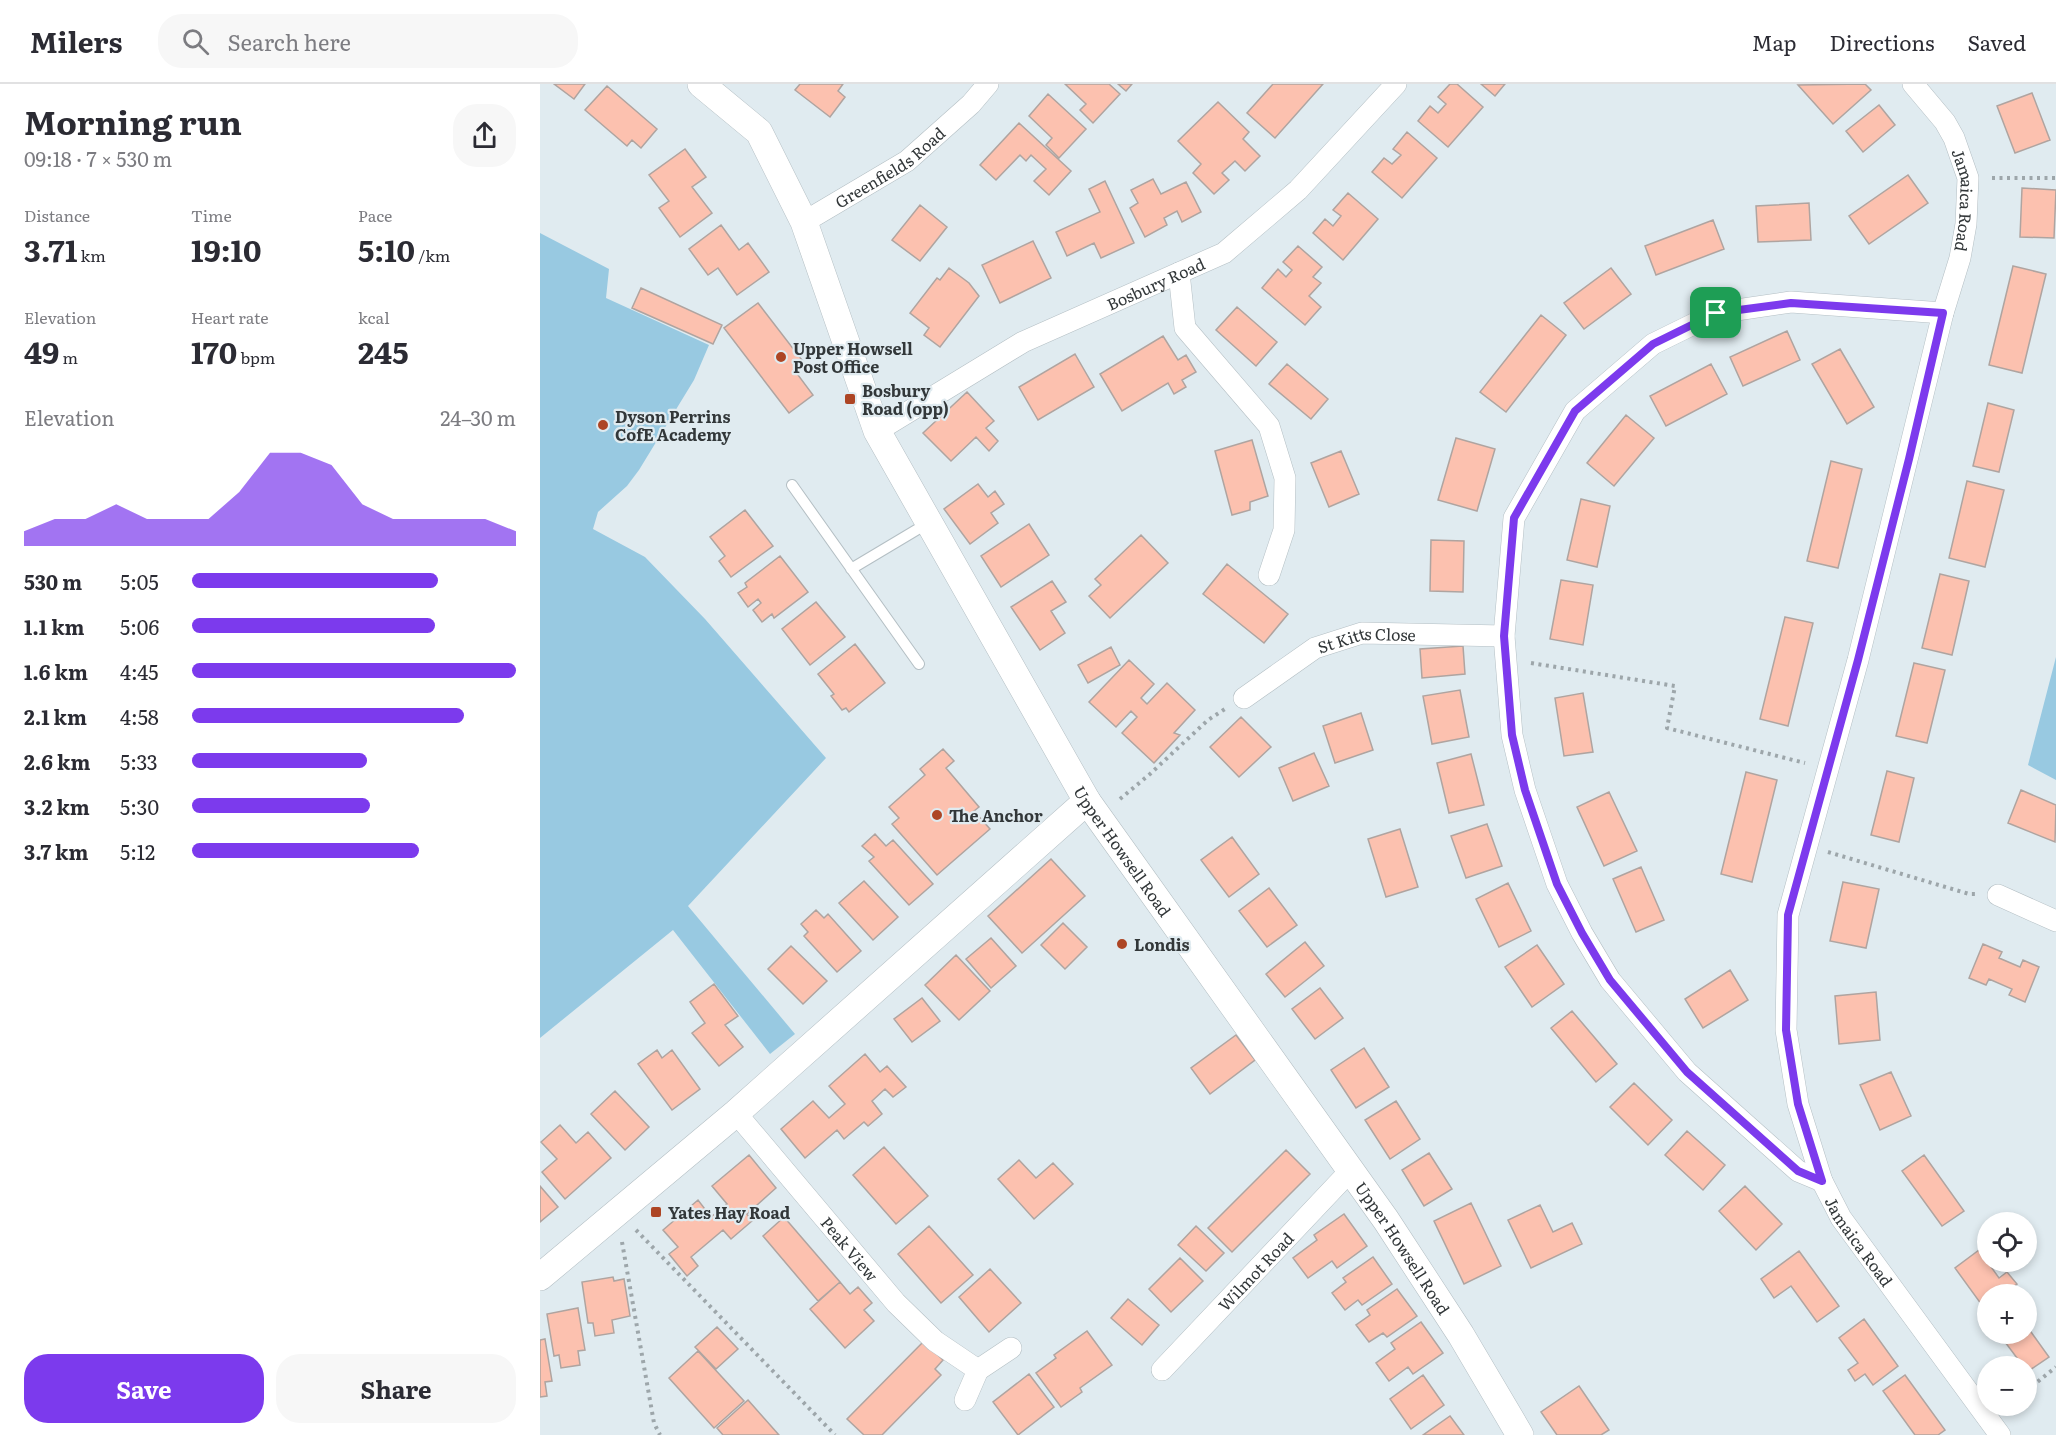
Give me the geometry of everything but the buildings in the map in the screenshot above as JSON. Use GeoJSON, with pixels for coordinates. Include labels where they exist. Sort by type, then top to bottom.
{"type":"FeatureCollection","features":[{"type":"Feature","properties":{"kind":"street","name":"Upper Howsell Road"},"geometry":{"type":"LineString","coordinates":[[701,84],[759,132],[804,222],[876,431],[1093,809],[1386,1220],[1461,1335],[1520,1435]]}},
{"type":"Feature","properties":{"kind":"street","name":"Greenfields Road"},"geometry":{"type":"LineString","coordinates":[[970,104],[978,84]]}},
{"type":"Feature","properties":{"kind":"street","name":"Greenfields Road"},"geometry":{"type":"LineString","coordinates":[[804,222],[907,161],[970,104],[988,84]]}},
{"type":"Feature","properties":{"kind":"street","name":"Bosbury Road"},"geometry":{"type":"LineString","coordinates":[[876,431],[1023,342],[1224,253],[1298,190],[1396,84]]}},
{"type":"Feature","properties":{"kind":"street","name":"Jamaica Road"},"geometry":{"type":"LineString","coordinates":[[1913,84],[1945,122],[1954,138],[1968,178],[1966,224],[1960,258],[1943,313],[1909,459],[1788,915],[1786,1030],[1798,1104],[1822,1181],[1841,1218],[2000,1435]]}},
{"type":"Feature","properties":{"kind":"street"},"geometry":{"type":"LineString","coordinates":[[1179,273],[1185,328],[1269,426],[1285,478],[1284,530],[1269,575]]}},
{"type":"Feature","properties":{"kind":"street"},"geometry":{"type":"LineString","coordinates":[[1822,1181],[1798,1171],[1687,1072],[1610,980],[1557,884],[1525,790],[1512,735],[1504,636],[1514,518],[1575,411],[1653,344],[1716,313],[1791,303],[1943,313]]}},
{"type":"Feature","properties":{"kind":"street","name":"St Kitts Close"},"geometry":{"type":"LineString","coordinates":[[1244,698],[1315,648],[1362,633],[1504,636]]}},
{"type":"Feature","properties":{"kind":"street"},"geometry":{"type":"LineString","coordinates":[[540,1277],[1093,809]]}},
{"type":"Feature","properties":{"kind":"street"},"geometry":{"type":"LineString","coordinates":[[1998,896],[2056,921]]}},
{"type":"Feature","properties":{"kind":"street","name":"Peak View"},"geometry":{"type":"LineString","coordinates":[[736,1113],[896,1303],[935,1341],[978,1370]]}},
{"type":"Feature","properties":{"kind":"street","name":"Wilmot Road"},"geometry":{"type":"LineString","coordinates":[[1162,1370],[1350,1171]]}},
{"type":"Feature","properties":{"kind":"street"},"geometry":{"type":"LineString","coordinates":[[965,1400],[978,1370],[1011,1348]]}},
{"type":"Feature","properties":{"kind":"lane"},"geometry":{"type":"LineString","coordinates":[[792,485],[919,664]]}},
{"type":"Feature","properties":{"kind":"lane"},"geometry":{"type":"LineString","coordinates":[[851,569],[929,523]]}},
{"type":"Feature","properties":{"kind":"path"},"geometry":{"type":"LineString","coordinates":[[1968,178],[2056,178]]}},
{"type":"Feature","properties":{"kind":"path"},"geometry":{"type":"LineString","coordinates":[[1506,659],[1675,686],[1667,728],[1828,769]]}},
{"type":"Feature","properties":{"kind":"path"},"geometry":{"type":"LineString","coordinates":[[1093,809],[1150,774],[1208,720],[1244,698]]}},
{"type":"Feature","properties":{"kind":"path"},"geometry":{"type":"LineString","coordinates":[[1807,846],[1970,894],[1998,896]]}},
{"type":"Feature","properties":{"kind":"path"},"geometry":{"type":"LineString","coordinates":[[616,1215],[654,1423],[660,1435]]}},
{"type":"Feature","properties":{"kind":"path"},"geometry":{"type":"LineString","coordinates":[[616,1215],[835,1435]]}},
{"type":"Feature","properties":{"kind":"path"},"geometry":{"type":"LineString","coordinates":[[2037,1383],[2056,1368]]}},
{"type":"Feature","properties":{"kind":"shaded area"},"geometry":{"type":"Polygon","coordinates":[[[540,233],[609,269],[606,298],[709,345],[694,380],[639,470],[627,486],[598,512],[593,529],[645,557],[705,619],[826,758],[688,906],[795,1034],[770,1054],[673,930],[540,1038],[540,233]]]}},
{"type":"Feature","properties":{"kind":"shaded area"},"geometry":{"type":"Polygon","coordinates":[[[2056,657],[2056,780],[2028,765],[2056,657]]]}},
{"type":"Feature","properties":{"kind":"place","name":"Upper Howsell Post Office"},"geometry":{"type":"Point","coordinates":[781,357]}},
{"type":"Feature","properties":{"kind":"place","name":"Bosbury Road (opp)"},"geometry":{"type":"Point","coordinates":[850,399]}},
{"type":"Feature","properties":{"kind":"place","name":"Dyson Perrins CofE Academy"},"geometry":{"type":"Point","coordinates":[603,425]}},
{"type":"Feature","properties":{"kind":"place","name":"The Anchor"},"geometry":{"type":"Point","coordinates":[937,815]}},
{"type":"Feature","properties":{"kind":"place","name":"Londis"},"geometry":{"type":"Point","coordinates":[1122,944]}},
{"type":"Feature","properties":{"kind":"place","name":"Yates Hay Road"},"geometry":{"type":"Point","coordinates":[656,1212]}},
{"type":"Feature","properties":{"kind":"route"},"geometry":{"type":"LineString","coordinates":[[1791,303],[1943,313],[1858,660],[1788,915],[1786,1030],[1798,1104],[1822,1181],[1798,1171],[1687,1072],[1610,980],[1557,884],[1525,790],[1512,735],[1504,636],[1514,518],[1575,411],[1653,344],[1716,313],[1791,303]]}}]}
